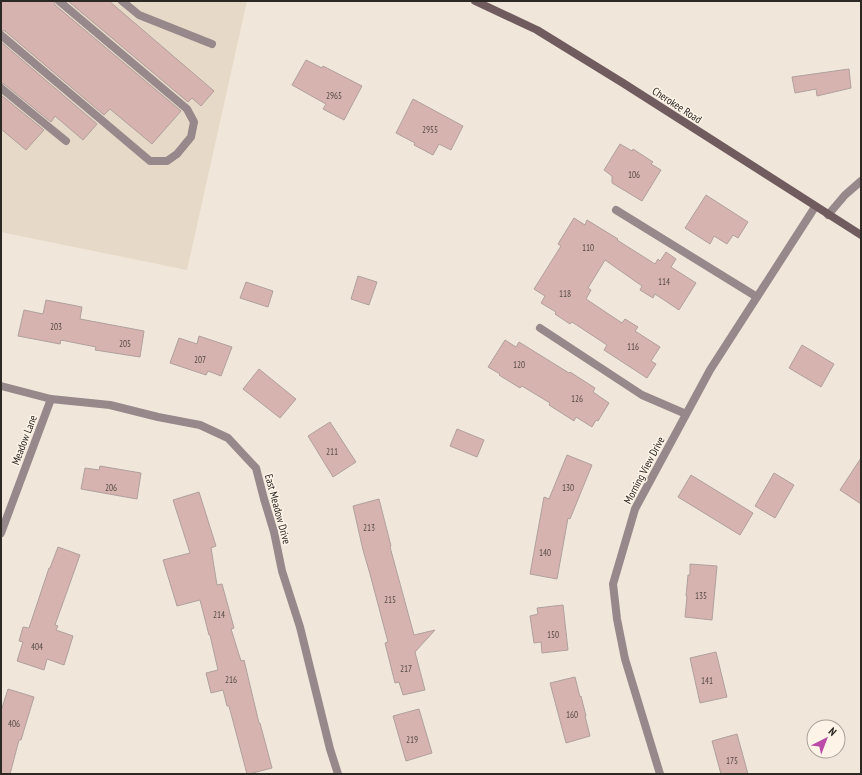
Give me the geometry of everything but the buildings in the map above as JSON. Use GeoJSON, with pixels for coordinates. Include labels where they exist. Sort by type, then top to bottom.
{"type":"FeatureCollection","features":[{"type":"Feature","properties":{"kind":"main road","name":"Cherokee Road"},"geometry":{"type":"LineString","coordinates":[[476,1],[537,30],[861,236]]}},
{"type":"Feature","properties":{"kind":"street"},"geometry":{"type":"LineString","coordinates":[[1,35],[150,161],[166,161],[177,154],[191,137],[194,122],[187,109],[59,1]]}},
{"type":"Feature","properties":{"kind":"street"},"geometry":{"type":"LineString","coordinates":[[122,1],[139,15],[212,44]]}},
{"type":"Feature","properties":{"kind":"street"},"geometry":{"type":"LineString","coordinates":[[1,88],[66,142]]}},
{"type":"Feature","properties":{"kind":"street"},"geometry":{"type":"LineString","coordinates":[[828,215],[845,195],[861,181]]}},
{"type":"Feature","properties":{"kind":"street","name":"Morning View Drive"},"geometry":{"type":"LineString","coordinates":[[660,774],[625,658],[617,619],[613,584],[636,509],[686,414],[710,370],[815,207]]}},
{"type":"Feature","properties":{"kind":"street"},"geometry":{"type":"LineString","coordinates":[[616,210],[757,298]]}},
{"type":"Feature","properties":{"kind":"street"},"geometry":{"type":"LineString","coordinates":[[540,328],[642,395],[686,414]]}},
{"type":"Feature","properties":{"kind":"street","name":"East Meadow Drive"},"geometry":{"type":"LineString","coordinates":[[1,386],[51,399],[110,405],[158,417],[200,424],[228,438],[256,468],[274,532],[282,571],[300,627],[330,748],[338,774]]}},
{"type":"Feature","properties":{"kind":"street","name":"Meadow Lane"},"geometry":{"type":"LineString","coordinates":[[1,533],[51,399]]}},
{"type":"Feature","properties":{"kind":"shaded area"},"geometry":{"type":"Polygon","coordinates":[[[1,1],[247,1],[187,270],[1,232],[1,1]]]}}]}
